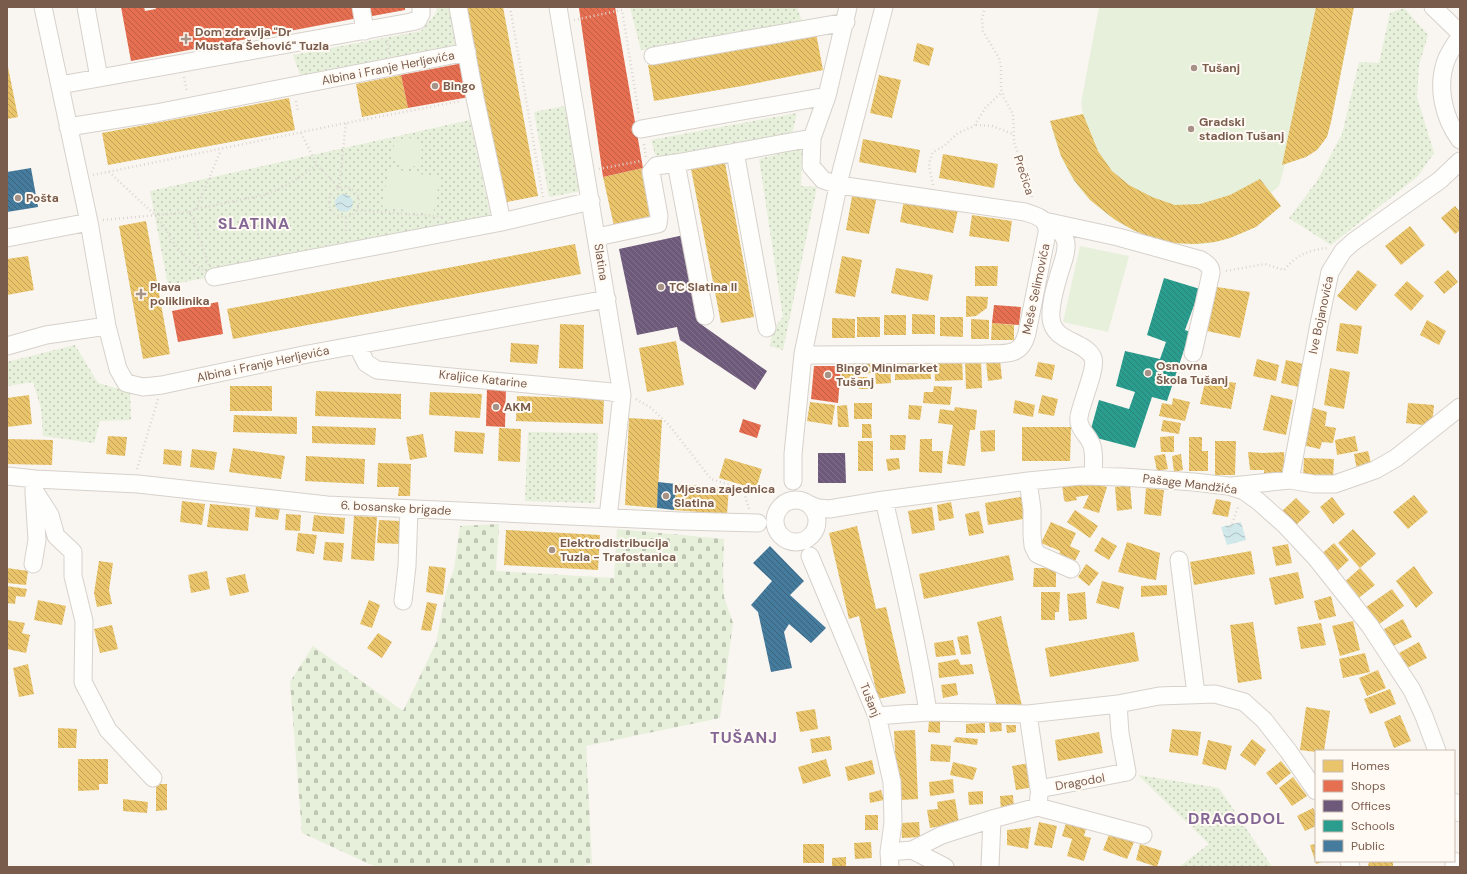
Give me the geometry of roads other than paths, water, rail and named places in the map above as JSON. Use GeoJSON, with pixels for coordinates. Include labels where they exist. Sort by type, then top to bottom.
{"type":"FeatureCollection","features":[{"type":"Feature","properties":{"kind":"street","name":"Albina i Franje Herljevića"},"geometry":{"type":"LineString","coordinates":[[43,7],[88,222],[107,326],[118,369],[126,383],[143,387],[162,385],[308,354],[607,299]]}},
{"type":"Feature","properties":{"kind":"street"},"geometry":{"type":"LineString","coordinates":[[86,7],[99,78]]}},
{"type":"Feature","properties":{"kind":"street"},"geometry":{"type":"LineString","coordinates":[[361,7],[365,30]]}},
{"type":"Feature","properties":{"kind":"street"},"geometry":{"type":"LineString","coordinates":[[60,86],[411,22],[418,20],[421,14],[421,7]]}},
{"type":"Feature","properties":{"kind":"street"},"geometry":{"type":"LineString","coordinates":[[458,7],[467,52]]}},
{"type":"Feature","properties":{"kind":"street","name":"Slatina"},"geometry":{"type":"LineString","coordinates":[[558,7],[622,395],[608,517]]}},
{"type":"Feature","properties":{"kind":"street"},"geometry":{"type":"LineString","coordinates":[[810,556],[809,546],[812,536],[816,530],[817,517],[815,510],[799,494],[794,481],[793,454],[803,354],[838,185],[884,7]]}},
{"type":"Feature","properties":{"kind":"street"},"geometry":{"type":"LineString","coordinates":[[1433,7],[1460,33]]}},
{"type":"Feature","properties":{"kind":"street"},"geometry":{"type":"LineString","coordinates":[[653,56],[847,14],[827,96],[812,138],[811,166],[823,180],[838,185],[931,197],[1025,212],[1054,226],[1063,234],[1067,248],[1053,302],[1051,318],[1052,326],[1056,332],[1087,351],[1094,361],[1094,369],[1081,403],[1078,418],[1079,425],[1093,447],[1093,476]]}},
{"type":"Feature","properties":{"kind":"street"},"geometry":{"type":"LineString","coordinates":[[1460,36],[1445,64],[1442,94],[1445,109],[1460,140]]}},
{"type":"Feature","properties":{"kind":"street","name":"Albina i Franje Herljevića"},"geometry":{"type":"LineString","coordinates":[[68,127],[190,106],[392,68],[467,52],[502,222]]}},
{"type":"Feature","properties":{"kind":"street"},"geometry":{"type":"LineString","coordinates":[[641,129],[827,96]]}},
{"type":"Feature","properties":{"kind":"street"},"geometry":{"type":"LineString","coordinates":[[597,237],[658,224],[659,216],[651,172],[656,166],[812,138]]}},
{"type":"Feature","properties":{"kind":"street"},"geometry":{"type":"LineString","coordinates":[[735,152],[767,328]]}},
{"type":"Feature","properties":{"kind":"street","name":"Ive Bojanovića"},"geometry":{"type":"LineString","coordinates":[[1290,480],[1318,324],[1332,268],[1343,251],[1353,242],[1440,180],[1460,161]]}},
{"type":"Feature","properties":{"kind":"street"},"geometry":{"type":"LineString","coordinates":[[676,163],[705,316]]}},
{"type":"Feature","properties":{"kind":"street"},"geometry":{"type":"LineString","coordinates":[[214,276],[502,222],[591,201]]}},
{"type":"Feature","properties":{"kind":"street"},"geometry":{"type":"LineString","coordinates":[[1040,218],[1118,237],[1201,260],[1210,267],[1211,274],[1193,353]]}},
{"type":"Feature","properties":{"kind":"street","name":"Meše Selimovića"},"geometry":{"type":"LineString","coordinates":[[803,354],[812,356],[983,354],[1009,353],[1016,351],[1023,345],[1027,333],[1047,233],[1047,228],[1040,218]]}},
{"type":"Feature","properties":{"kind":"street"},"geometry":{"type":"LineString","coordinates":[[7,238],[88,222]]}},
{"type":"Feature","properties":{"kind":"street"},"geometry":{"type":"LineString","coordinates":[[7,346],[46,335],[107,326]]}},
{"type":"Feature","properties":{"kind":"street","name":"Kraljice Katarine"},"geometry":{"type":"LineString","coordinates":[[357,345],[366,363],[378,370],[604,391],[622,395]]}},
{"type":"Feature","properties":{"kind":"street"},"geometry":{"type":"LineString","coordinates":[[1236,489],[1290,480],[1314,484],[1335,484],[1375,470],[1396,458],[1460,407]]}},
{"type":"Feature","properties":{"kind":"street","name":"6. bosanske brigade"},"geometry":{"type":"LineString","coordinates":[[7,476],[35,485],[138,484],[327,505],[608,517],[755,519]]}},
{"type":"Feature","properties":{"kind":"street","name":"Pašage Mandžića"},"geometry":{"type":"LineString","coordinates":[[808,504],[818,508],[829,509],[884,500],[1028,481],[1081,476],[1153,479],[1236,489],[1258,501],[1285,525],[1316,558],[1370,626],[1412,690],[1424,716],[1437,750]]}},
{"type":"Feature","properties":{"kind":"street"},"geometry":{"type":"LineString","coordinates":[[778,532],[775,519],[790,493],[794,481]]}},
{"type":"Feature","properties":{"kind":"street"},"geometry":{"type":"LineString","coordinates":[[1028,481],[1032,509],[1033,546],[1038,554],[1071,569]]}},
{"type":"Feature","properties":{"kind":"street"},"geometry":{"type":"LineString","coordinates":[[33,564],[37,540],[35,485]]}},
{"type":"Feature","properties":{"kind":"street"},"geometry":{"type":"LineString","coordinates":[[35,485],[50,515],[56,536],[73,552],[73,576],[84,621],[83,682],[108,730],[153,778]]}},
{"type":"Feature","properties":{"kind":"street"},"geometry":{"type":"LineString","coordinates":[[755,519],[768,518],[792,500],[798,500],[808,504]]}},
{"type":"Feature","properties":{"kind":"street"},"geometry":{"type":"LineString","coordinates":[[884,500],[922,674],[928,712]]}},
{"type":"Feature","properties":{"kind":"street"},"geometry":{"type":"LineString","coordinates":[[402,601],[407,566],[409,509]]}},
{"type":"Feature","properties":{"kind":"street"},"geometry":{"type":"LineString","coordinates":[[755,519],[778,532],[787,541],[800,542],[807,540],[812,536]]}},
{"type":"Feature","properties":{"kind":"street"},"geometry":{"type":"LineString","coordinates":[[794,542],[810,556]]}},
{"type":"Feature","properties":{"kind":"street","name":"Tušanj"},"geometry":{"type":"LineString","coordinates":[[810,556],[877,716],[892,782],[893,823],[890,860],[942,835],[992,819],[1038,807],[1143,835]]}},
{"type":"Feature","properties":{"kind":"street"},"geometry":{"type":"LineString","coordinates":[[1178,560],[1196,694]]}},
{"type":"Feature","properties":{"kind":"street"},"geometry":{"type":"LineString","coordinates":[[877,716],[928,712],[1028,714],[1118,704],[1159,696],[1215,694],[1244,702],[1264,720],[1289,752],[1315,790]]}},
{"type":"Feature","properties":{"kind":"street","name":"Dragodol"},"geometry":{"type":"LineString","coordinates":[[1028,714],[1040,789],[1127,772],[1120,733],[1118,704]]}},
{"type":"Feature","properties":{"kind":"street"},"geometry":{"type":"LineString","coordinates":[[1038,807],[1040,789]]}},
{"type":"Feature","properties":{"kind":"street"},"geometry":{"type":"LineString","coordinates":[[1455,804],[1460,813]]}},
{"type":"Feature","properties":{"kind":"street"},"geometry":{"type":"LineString","coordinates":[[990,867],[992,819]]}},
{"type":"Feature","properties":{"kind":"street"},"geometry":{"type":"LineString","coordinates":[[912,850],[945,867]]}},
{"type":"Feature","properties":{"kind":"water"},"geometry":{"type":"Polygon","coordinates":[[[340,194],[348,194],[353,199],[351,210],[348,212],[340,212],[335,207],[335,199],[340,194]]]}},
{"type":"Feature","properties":{"kind":"water"},"geometry":{"type":"Polygon","coordinates":[[[1241,522],[1246,540],[1227,545],[1221,527],[1241,522]]]}},
{"type":"Feature","properties":{"kind":"place","name":"Dom zdravlja \"Dr Mustafa Šehović\" Tuzla"},"geometry":{"type":"Point","coordinates":[186,39]}},
{"type":"Feature","properties":{"kind":"place","name":"Tušanj"},"geometry":{"type":"Point","coordinates":[1194,68]}},
{"type":"Feature","properties":{"kind":"place","name":"Bingo"},"geometry":{"type":"Point","coordinates":[435,86]}},
{"type":"Feature","properties":{"kind":"place","name":"Gradski stadion Tušanj"},"geometry":{"type":"Point","coordinates":[1191,129]}},
{"type":"Feature","properties":{"kind":"place","name":"Pošta"},"geometry":{"type":"Point","coordinates":[18,198]}},
{"type":"Feature","properties":{"kind":"place","name":"TC Slatina II"},"geometry":{"type":"Point","coordinates":[661,287]}},
{"type":"Feature","properties":{"kind":"place","name":"Plava poliklinika"},"geometry":{"type":"Point","coordinates":[141,294]}},
{"type":"Feature","properties":{"kind":"place","name":"Osnovna Škola Tušanj"},"geometry":{"type":"Point","coordinates":[1148,373]}},
{"type":"Feature","properties":{"kind":"place","name":"Bingo Minimarket Tušanj"},"geometry":{"type":"Point","coordinates":[828,375]}},
{"type":"Feature","properties":{"kind":"place","name":"AKM"},"geometry":{"type":"Point","coordinates":[496,407]}},
{"type":"Feature","properties":{"kind":"place","name":"Mjesna zajednica Slatina"},"geometry":{"type":"Point","coordinates":[666,496]}},
{"type":"Feature","properties":{"kind":"place","name":"Elektrodistribucija Tuzla - Trafostanica"},"geometry":{"type":"Point","coordinates":[552,550]}},
{"type":"Feature","properties":{"kind":"district","name":"SLATINA"},"geometry":{"type":"Point","coordinates":[254,223]}},
{"type":"Feature","properties":{"kind":"district","name":"TUŠANJ"},"geometry":{"type":"Point","coordinates":[744,737]}},
{"type":"Feature","properties":{"kind":"district","name":"DRAGODOL"},"geometry":{"type":"Point","coordinates":[1237,818]}}]}
